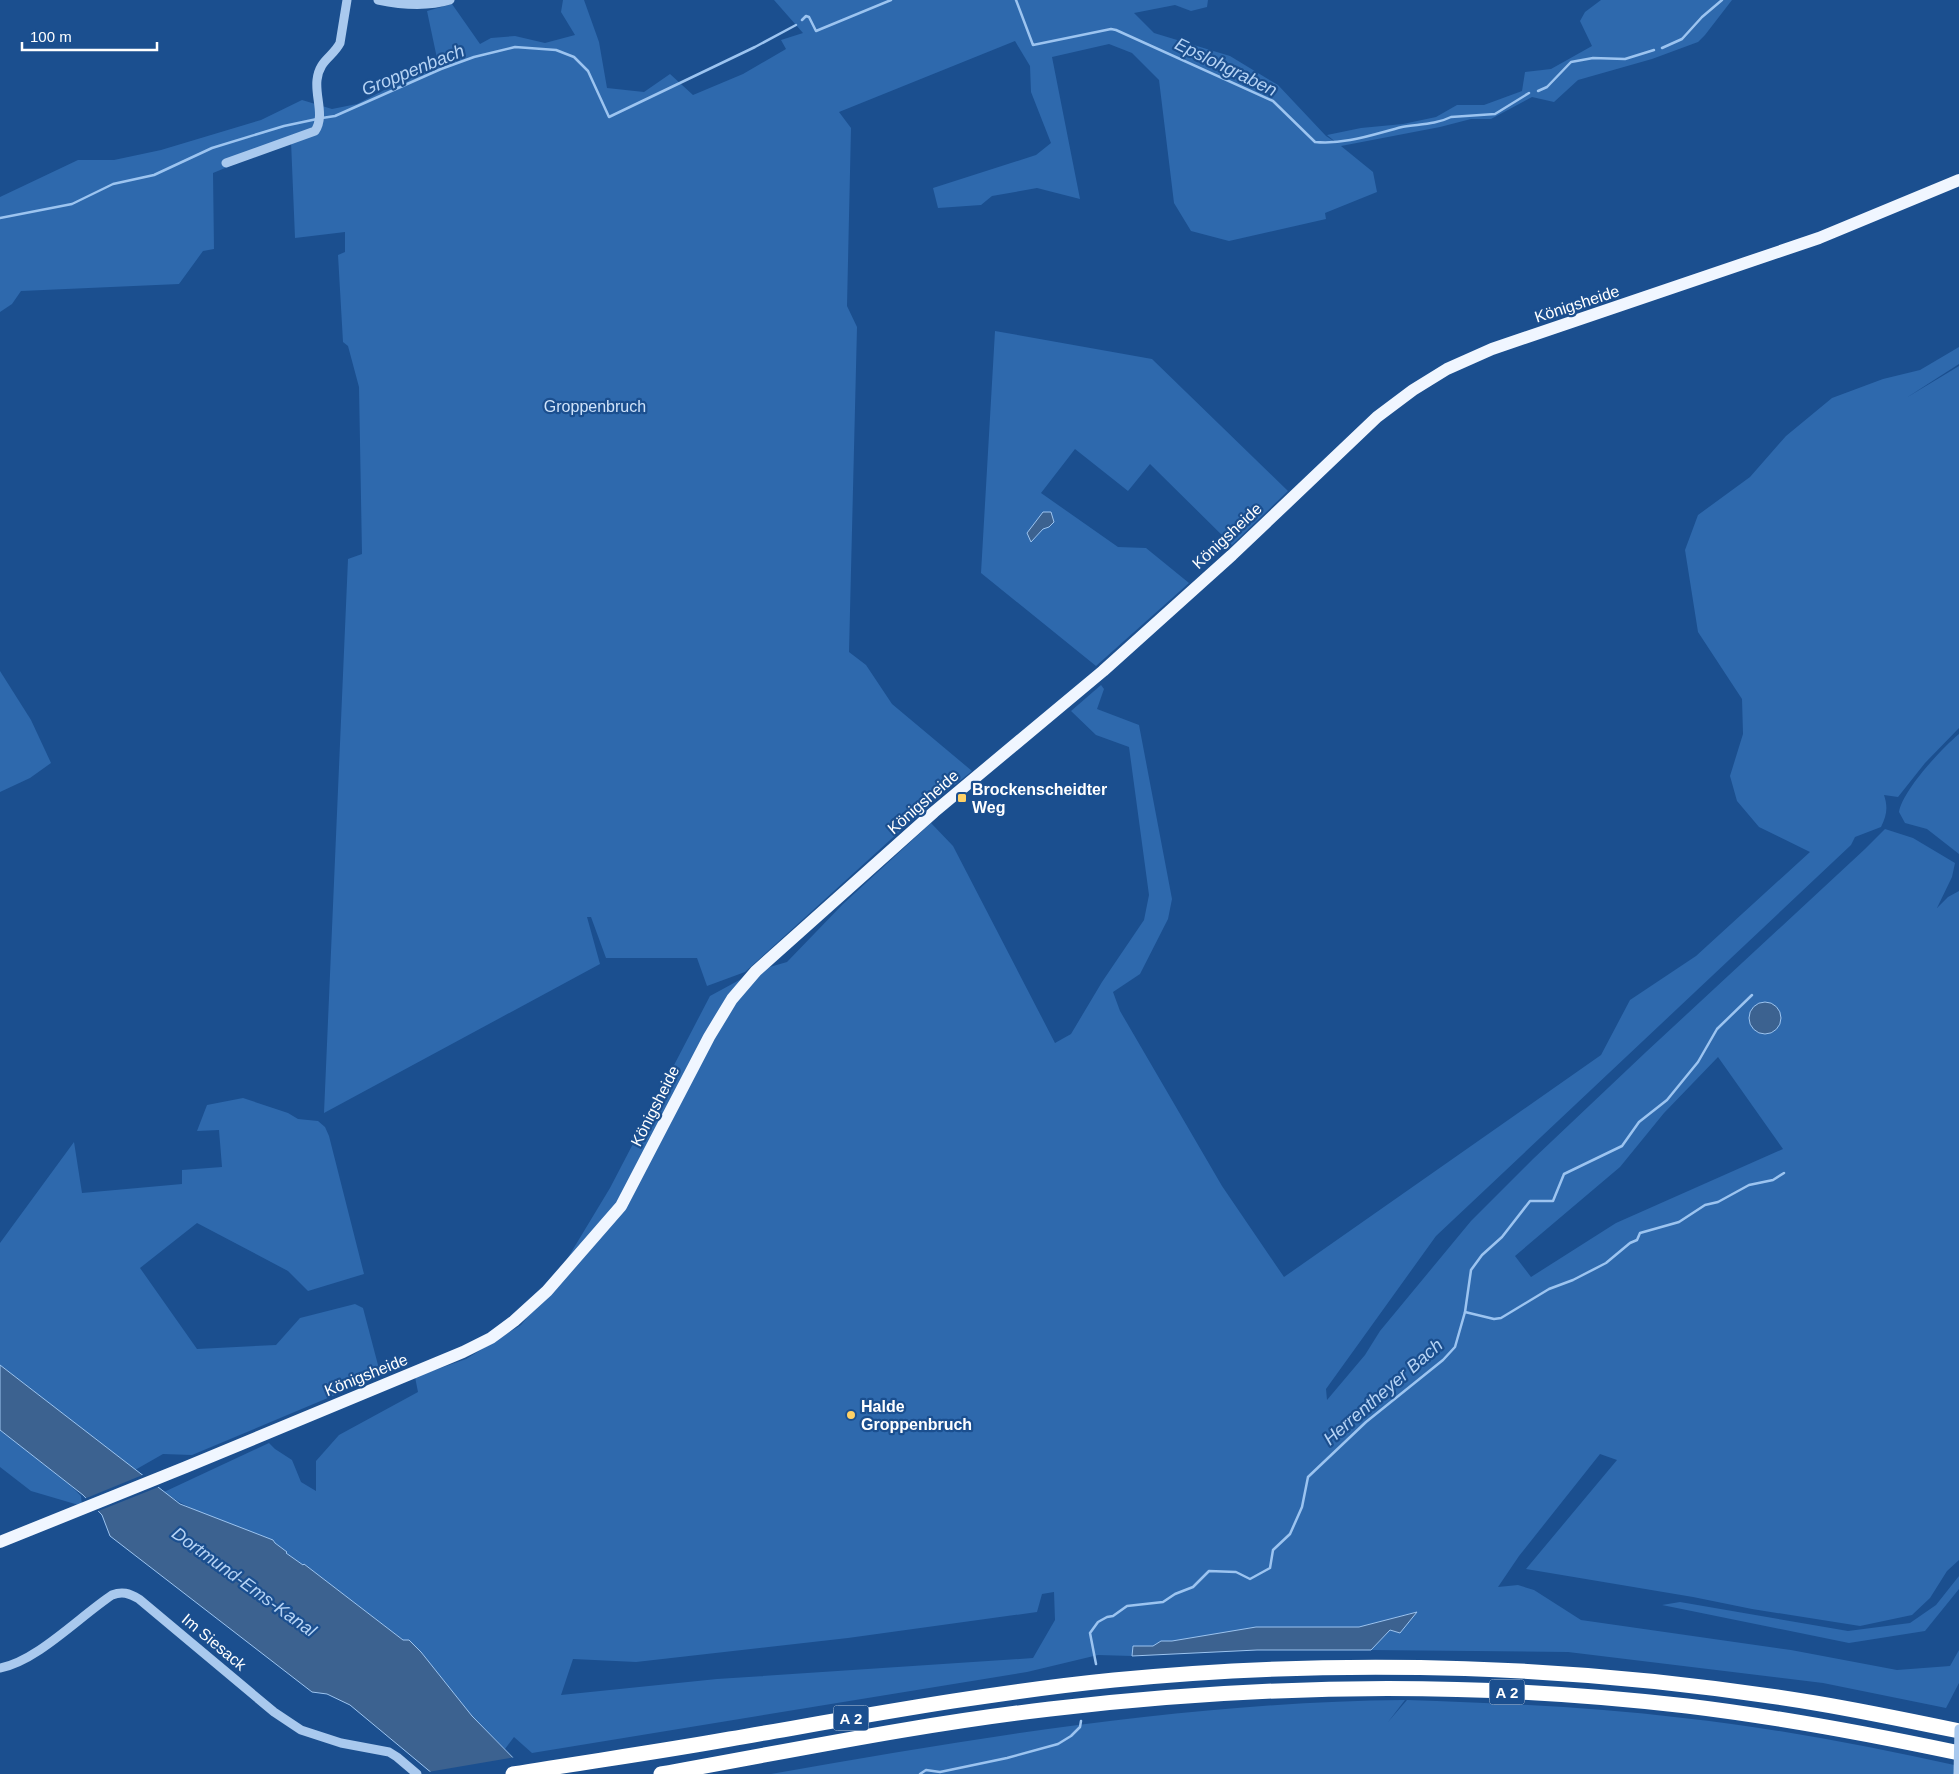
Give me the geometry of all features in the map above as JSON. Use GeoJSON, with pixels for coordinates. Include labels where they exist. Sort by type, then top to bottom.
{"type":"FeatureCollection","features":[{"type":"Feature","properties":{"kind":"highway","name":"A 2"},"geometry":{"type":"LineString","coordinates":[[513,1774],[1017,1691],[1144,1677],[1301,1668],[1488,1670],[1618,1678],[1702,1687],[1815,1703],[1959,1730]]}},
{"type":"Feature","properties":{"kind":"highway","name":"A 2"},"geometry":{"type":"LineString","coordinates":[[661,1774],[853,1740],[1050,1709],[1172,1697],[1327,1689],[1416,1688],[1548,1694],[1675,1705],[1816,1724],[1959,1753]]}},
{"type":"Feature","properties":{"kind":"main road","name":"Königsheide"},"geometry":{"type":"LineString","coordinates":[[0,1542],[463,1352],[491,1338],[514,1321],[547,1291],[621,1206],[708,1038],[732,999],[756,971],[934,812],[1103,671],[1232,555],[1377,417],[1413,390],[1447,369],[1492,349],[1819,238],[1959,180]]}},
{"type":"Feature","properties":{"kind":"street"},"geometry":{"type":"LineString","coordinates":[[226,163],[315,131],[320,117],[317,79],[325,59],[340,43],[347,0]]}},
{"type":"Feature","properties":{"kind":"street"},"geometry":{"type":"LineString","coordinates":[[378,0],[428,5],[450,0]]}},
{"type":"Feature","properties":{"kind":"street","name":"Im Siesack"},"geometry":{"type":"LineString","coordinates":[[0,1668],[10,1666],[37,1651],[112,1595],[126,1592],[139,1599],[274,1712],[301,1730],[341,1744],[389,1752],[417,1774]]}},
{"type":"Feature","properties":{"kind":"street"},"geometry":{"type":"LineString","coordinates":[[1958,1774],[1959,1730]]}},
{"type":"Feature","properties":{"kind":"green space","name":"Groppenbruch"},"geometry":{"type":"Polygon","coordinates":[[[563,0],[584,0],[599,42],[607,88],[644,92],[670,74],[693,95],[743,74],[786,49],[781,40],[803,33],[774,0],[1208,0],[1207,7],[1191,11],[1175,5],[1134,13],[1154,33],[1230,56],[1278,85],[1326,136],[1338,144],[1327,135],[1361,128],[1403,124],[1436,117],[1457,105],[1484,105],[1522,91],[1525,72],[1551,69],[1592,46],[1580,21],[1585,12],[1601,0],[1732,0],[1698,42],[1652,59],[1578,80],[1554,102],[1532,97],[1491,119],[1471,119],[1440,127],[1341,146],[1373,172],[1377,192],[1325,213],[1326,219],[1229,241],[1191,231],[1174,203],[1159,80],[1132,53],[1109,44],[1052,57],[1080,199],[1037,188],[992,196],[981,205],[938,208],[933,188],[1036,155],[1051,143],[1031,92],[1030,66],[1015,41],[839,112],[851,128],[847,306],[857,327],[849,652],[866,665],[892,704],[972,771],[922,811],[745,972],[707,986],[697,958],[606,958],[591,917],[587,917],[600,964],[324,1113],[348,559],[362,554],[359,387],[348,346],[343,342],[338,255],[345,252],[345,232],[295,238],[291,141],[213,173],[214,249],[203,251],[179,284],[21,291],[12,304],[0,312],[0,197],[78,160],[114,160],[161,150],[261,120],[302,100],[332,109],[357,104],[394,85],[419,75],[438,63],[427,11],[452,4],[480,44],[491,38],[515,36],[545,43],[575,35],[561,12],[563,0]]]}},
{"type":"Feature","properties":{"kind":"green space"},"geometry":{"type":"Polygon","coordinates":[[[995,331],[1152,359],[1288,491],[1232,545],[1150,464],[1128,491],[1075,449],[1041,493],[1118,547],[1146,548],[1189,583],[1096,666],[981,573],[995,331]]]}},
{"type":"Feature","properties":{"kind":"green space"},"geometry":{"type":"Polygon","coordinates":[[[1959,347],[1959,364],[1906,398],[1959,366],[1959,728],[1925,763],[1898,797],[1884,795],[1886,811],[1881,827],[1855,837],[1851,845],[1436,1236],[1326,1389],[1327,1400],[1365,1355],[1380,1331],[1471,1221],[1533,1159],[1646,1052],[1885,829],[1913,838],[1955,863],[1952,877],[1937,908],[1948,897],[1959,891],[1959,1560],[1947,1571],[1930,1598],[1912,1615],[1860,1626],[1526,1569],[1617,1460],[1600,1454],[1519,1556],[1498,1587],[1518,1585],[1534,1590],[1581,1620],[1791,1650],[1897,1670],[1950,1666],[1959,1650],[1959,1683],[1946,1708],[1823,1683],[1568,1652],[1371,1650],[1390,1630],[1400,1633],[1416,1612],[1359,1627],[1256,1627],[1172,1641],[1161,1641],[1154,1646],[1133,1646],[1132,1656],[1098,1655],[1027,1672],[532,1753],[514,1737],[505,1749],[472,1716],[421,1652],[409,1640],[403,1640],[304,1564],[286,1553],[273,1540],[203,1514],[164,1492],[269,1443],[292,1460],[301,1482],[316,1491],[316,1461],[339,1435],[418,1392],[415,1377],[466,1359],[521,1325],[546,1294],[610,1188],[710,996],[756,971],[787,962],[843,904],[931,823],[953,846],[1055,1043],[1071,1034],[1102,982],[1144,920],[1149,895],[1129,747],[1096,735],[1071,711],[1101,685],[1104,689],[1097,709],[1139,725],[1172,899],[1168,919],[1140,974],[1113,992],[1120,1011],[1222,1186],[1284,1277],[1601,1055],[1630,1000],[1696,956],[1810,852],[1759,827],[1737,801],[1730,776],[1743,734],[1742,699],[1698,632],[1685,550],[1698,515],[1750,477],[1786,436],[1832,398],[1883,379],[1920,370],[1959,347]],[[1718,1057],[1664,1113],[1620,1167],[1515,1256],[1531,1277],[1616,1223],[1783,1149],[1718,1057]],[[1054,1592],[1042,1594],[1037,1612],[848,1638],[636,1662],[573,1659],[561,1695],[717,1679],[1033,1658],[1055,1620],[1054,1592]]]}},
{"type":"Feature","properties":{"kind":"green space"},"geometry":{"type":"Polygon","coordinates":[[[0,671],[31,720],[51,763],[30,778],[0,792],[0,671]]]}},
{"type":"Feature","properties":{"kind":"green space"},"geometry":{"type":"Polygon","coordinates":[[[1959,734],[1959,854],[1927,829],[1905,823],[1899,812],[1902,803],[1915,782],[1933,759],[1959,734]]]}},
{"type":"Feature","properties":{"kind":"green space"},"geometry":{"type":"Polygon","coordinates":[[[243,1098],[288,1113],[298,1119],[318,1121],[325,1127],[329,1136],[364,1274],[308,1291],[288,1271],[197,1223],[140,1268],[197,1349],[276,1345],[300,1318],[355,1304],[363,1308],[378,1365],[373,1379],[192,1455],[163,1454],[135,1470],[0,1365],[0,1243],[74,1142],[82,1193],[182,1184],[182,1170],[222,1167],[219,1130],[197,1131],[207,1105],[243,1098]]]}},
{"type":"Feature","properties":{"kind":"green space"},"geometry":{"type":"Polygon","coordinates":[[[0,1430],[69,1484],[81,1496],[82,1506],[31,1491],[0,1467],[0,1430]]]}},
{"type":"Feature","properties":{"kind":"green space"},"geometry":{"type":"Polygon","coordinates":[[[1959,1576],[1959,1589],[1925,1631],[1849,1643],[1662,1605],[1680,1602],[1848,1631],[1910,1623],[1936,1605],[1959,1576]]]}},
{"type":"Feature","properties":{"kind":"green space"},"geometry":{"type":"Polygon","coordinates":[[[1405,1700],[1388,1722],[1407,1700],[1580,1708],[1648,1714],[1752,1727],[1890,1751],[1959,1766],[1959,1774],[771,1774],[928,1747],[1087,1724],[1246,1707],[1325,1702],[1405,1700]]]}},
{"type":"Feature","properties":{"kind":"water"},"geometry":{"type":"Polygon","coordinates":[[[1043,512],[1051,512],[1054,522],[1049,527],[1043,529],[1031,542],[1027,533],[1043,512]]]}},
{"type":"Feature","properties":{"kind":"water"},"geometry":{"type":"Polygon","coordinates":[[[1765,1002],[1771,1003],[1776,1007],[1780,1012],[1780,1024],[1776,1029],[1771,1033],[1765,1034],[1759,1033],[1754,1029],[1750,1024],[1749,1018],[1750,1012],[1754,1007],[1759,1003],[1765,1002]]]}},
{"type":"Feature","properties":{"kind":"water","name":"Dortmund-Ems-Kanal"},"geometry":{"type":"Polygon","coordinates":[[[0,1365],[180,1504],[273,1540],[286,1553],[304,1564],[403,1640],[409,1640],[421,1652],[472,1716],[529,1774],[433,1774],[350,1705],[327,1694],[312,1692],[110,1536],[102,1515],[83,1495],[0,1430],[0,1365]]]}},
{"type":"Feature","properties":{"kind":"water"},"geometry":{"type":"Polygon","coordinates":[[[1417,1612],[1400,1633],[1390,1630],[1371,1650],[1257,1650],[1132,1656],[1133,1646],[1153,1646],[1161,1641],[1172,1641],[1256,1627],[1359,1627],[1417,1612]]]}},
{"type":"Feature","properties":{"kind":"pier"},"geometry":{"type":"Polygon","coordinates":[[[145,1474],[161,1486],[96,1512],[84,1499],[145,1474]]]}},
{"type":"Feature","properties":{"kind":"pier"},"geometry":{"type":"Polygon","coordinates":[[[516,1757],[532,1774],[429,1774],[428,1772],[516,1757]]]}},
{"type":"Feature","properties":{"kind":"waterway","name":"Groppenbach"},"geometry":{"type":"LineString","coordinates":[[802,20],[806,16],[809,17],[816,31],[891,0]]}},
{"type":"Feature","properties":{"kind":"waterway","name":"Epslohgraben"},"geometry":{"type":"LineString","coordinates":[[1016,0],[1033,45],[1111,29],[1116,30],[1273,101],[1315,142],[1337,142],[1370,136],[1402,127],[1439,122],[1451,117],[1495,114],[1529,93]]}},
{"type":"Feature","properties":{"kind":"waterway","name":"Epslohgraben"},"geometry":{"type":"LineString","coordinates":[[1662,48],[1682,39],[1702,17],[1722,0]]}},
{"type":"Feature","properties":{"kind":"waterway","name":"Groppenbach"},"geometry":{"type":"LineString","coordinates":[[322,118],[335,116],[441,69],[474,57],[515,47],[556,50],[574,57],[588,71],[609,117],[755,47],[796,25]]}},
{"type":"Feature","properties":{"kind":"waterway","name":"Epslohgraben"},"geometry":{"type":"LineString","coordinates":[[1538,91],[1547,87],[1571,62],[1593,58],[1625,59],[1654,50]]}},
{"type":"Feature","properties":{"kind":"waterway","name":"Groppenbach"},"geometry":{"type":"LineString","coordinates":[[0,218],[72,204],[113,184],[154,175],[212,148],[284,126],[317,119]]}},
{"type":"Feature","properties":{"kind":"waterway","name":"Herrentheyer Bach"},"geometry":{"type":"LineString","coordinates":[[1096,1664],[1090,1633],[1098,1622],[1107,1617],[1113,1616],[1127,1606],[1163,1602],[1175,1594],[1193,1587],[1209,1571],[1236,1572],[1250,1579],[1270,1568],[1273,1550],[1290,1534],[1302,1507],[1308,1477],[1366,1422],[1443,1360],[1455,1347],[1465,1312],[1471,1270],[1482,1255],[1502,1237],[1530,1201],[1553,1201],[1564,1174],[1622,1146],[1639,1122],[1667,1100],[1698,1062],[1717,1029],[1752,995]]}},
{"type":"Feature","properties":{"kind":"waterway"},"geometry":{"type":"LineString","coordinates":[[1465,1312],[1494,1319],[1501,1318],[1549,1289],[1573,1280],[1606,1263],[1630,1243],[1637,1240],[1640,1233],[1679,1222],[1705,1205],[1718,1202],[1749,1185],[1773,1180],[1784,1173]]}},
{"type":"Feature","properties":{"kind":"waterway","name":"Herrentheyer Bach"},"geometry":{"type":"LineString","coordinates":[[920,1774],[926,1770],[940,1772],[1007,1758],[1058,1744],[1071,1736],[1080,1727],[1081,1721]]}},
{"type":"Feature","properties":{"kind":"place","name":"Brockenscheidter Weg"},"geometry":{"type":"Point","coordinates":[962,798]}},
{"type":"Feature","properties":{"kind":"place","name":"Halde Groppenbruch"},"geometry":{"type":"Point","coordinates":[851,1415]}}]}
